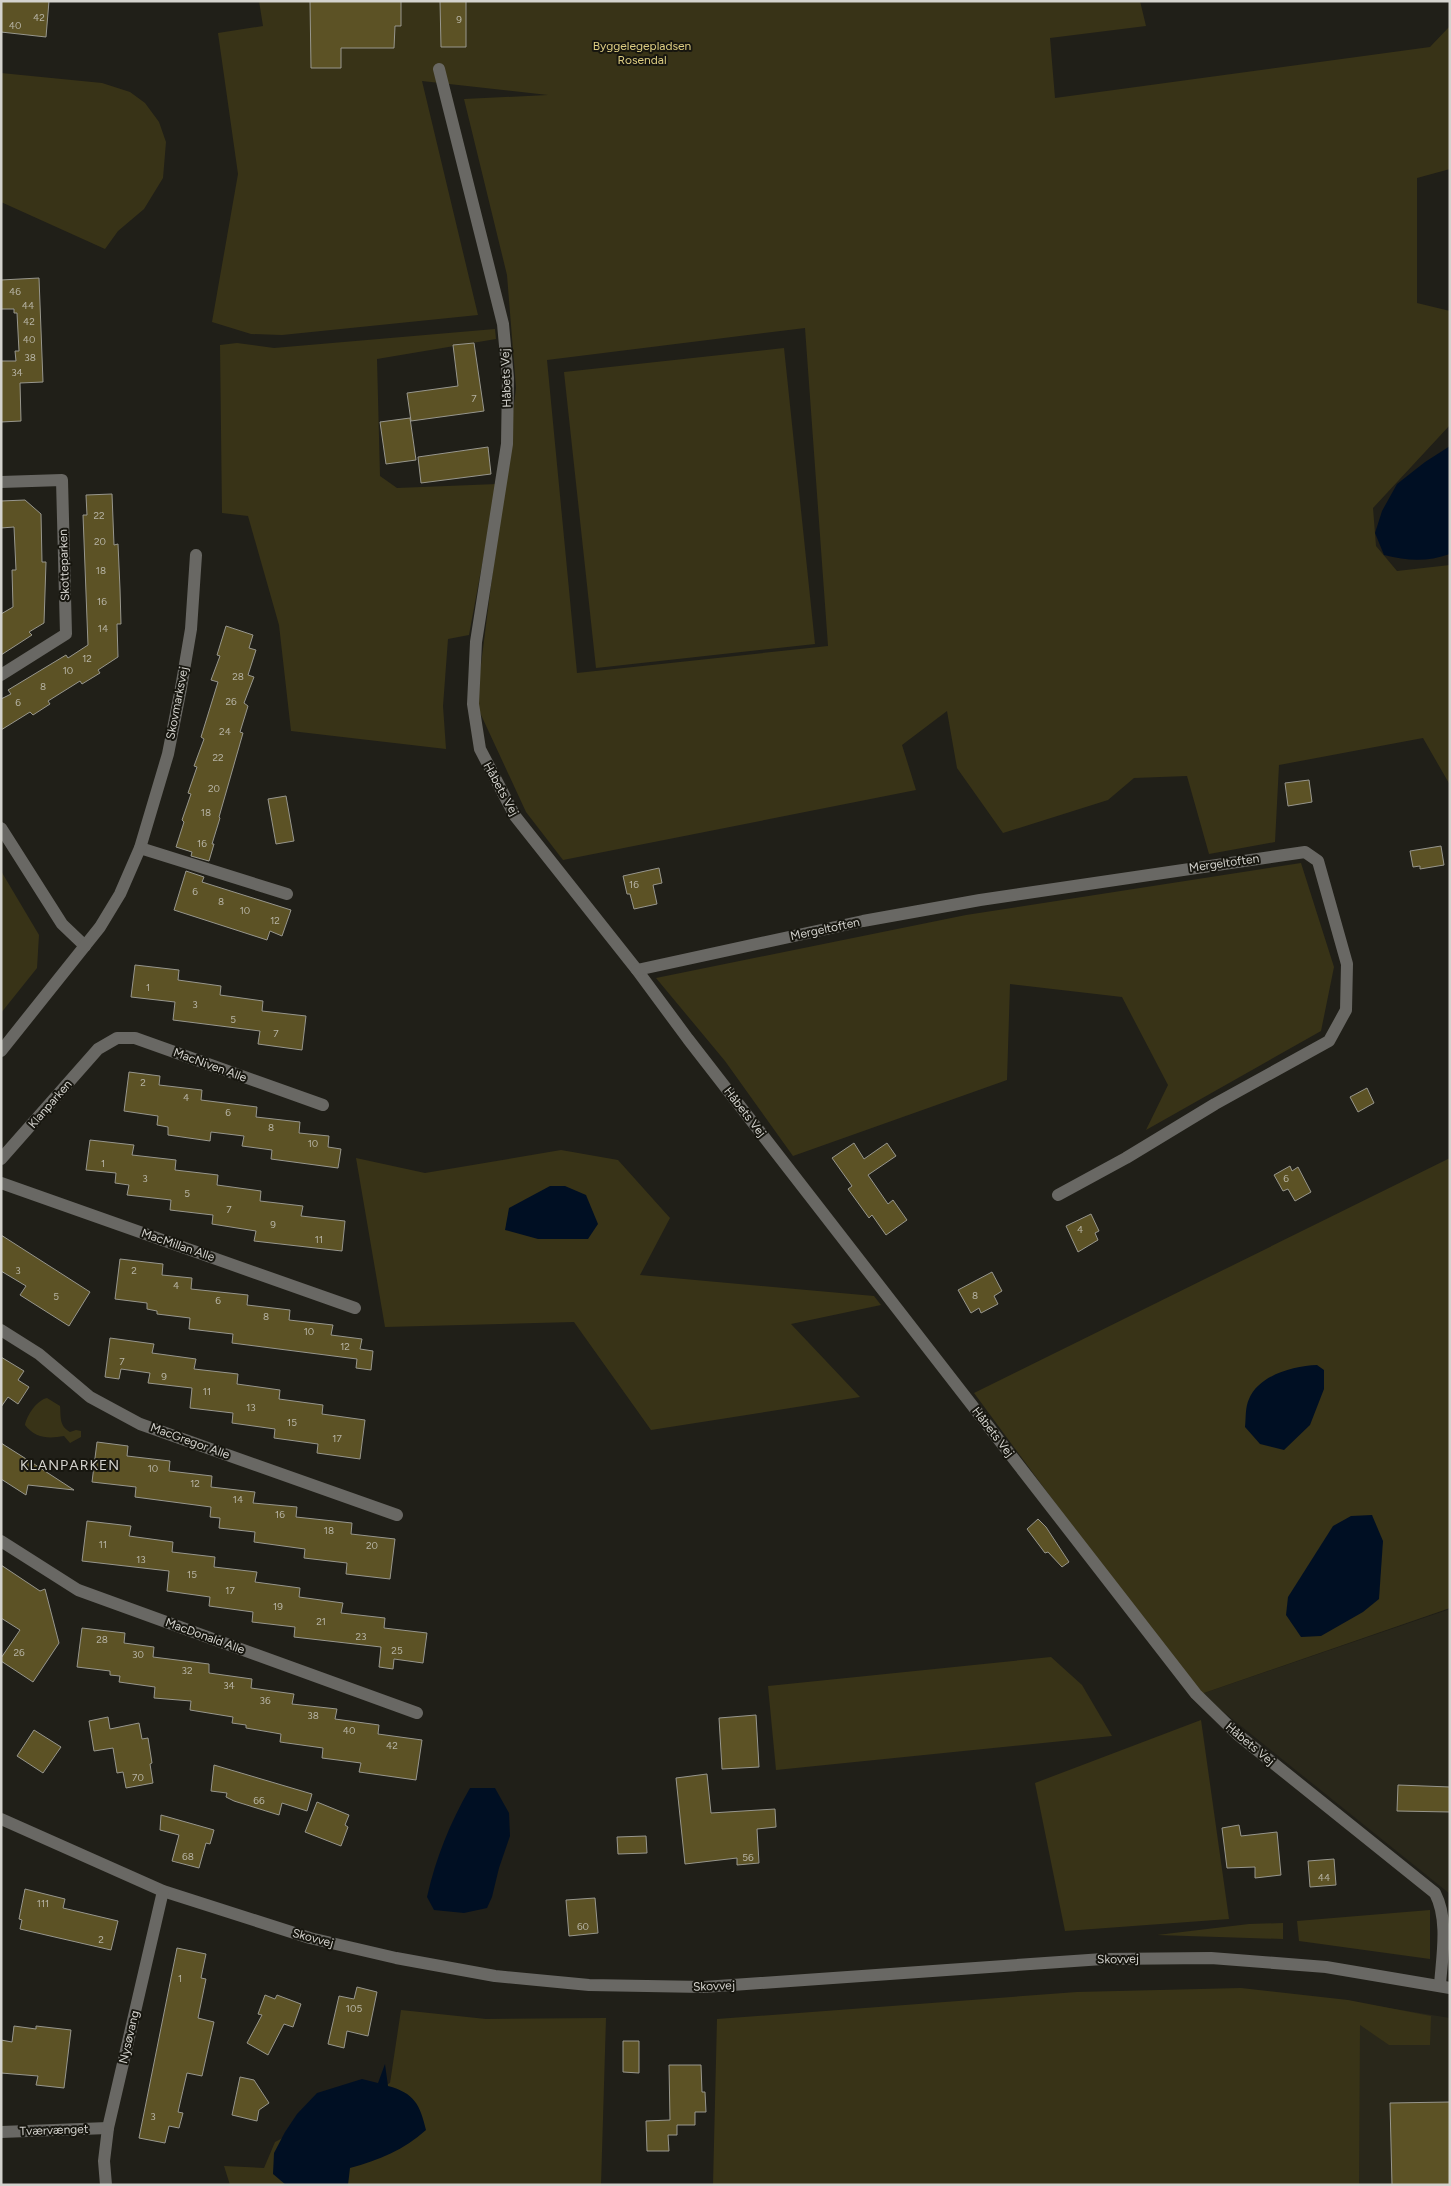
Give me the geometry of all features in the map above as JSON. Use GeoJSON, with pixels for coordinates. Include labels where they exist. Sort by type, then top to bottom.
{"type":"FeatureCollection","features":[{"type":"Feature","properties":{"kind":"street","name":"Håbets Vej"},"geometry":{"type":"LineString","coordinates":[[439,69],[503,324],[508,378],[507,444],[476,642],[473,704],[480,749],[490,770],[515,816],[637,970],[694,1047],[1196,1694],[1237,1734],[1435,1893],[1442,1906],[1445,1987]]}},
{"type":"Feature","properties":{"kind":"street","name":"Skotteparken"},"geometry":{"type":"LineString","coordinates":[[1,482],[62,480],[66,634],[1,675]]}},
{"type":"Feature","properties":{"kind":"street","name":"Skovmarksvej"},"geometry":{"type":"LineString","coordinates":[[1,1051],[100,927],[120,894],[140,848],[168,754],[181,688],[191,629],[196,555]]}},
{"type":"Feature","properties":{"kind":"street"},"geometry":{"type":"LineString","coordinates":[[1,828],[62,924],[85,946]]}},
{"type":"Feature","properties":{"kind":"street"},"geometry":{"type":"LineString","coordinates":[[140,848],[287,894]]}},
{"type":"Feature","properties":{"kind":"street","name":"Mergeltoften"},"geometry":{"type":"LineString","coordinates":[[637,970],[863,921],[980,900],[1305,852],[1318,861],[1346,964],[1346,1010],[1329,1041],[1058,1195]]}},
{"type":"Feature","properties":{"kind":"street","name":"MacNiven Alle"},"geometry":{"type":"LineString","coordinates":[[98,1049],[117,1038],[135,1038],[323,1105]]}},
{"type":"Feature","properties":{"kind":"street","name":"Klanparken"},"geometry":{"type":"LineString","coordinates":[[1,1159],[98,1049]]}},
{"type":"Feature","properties":{"kind":"street","name":"MacMillan Alle"},"geometry":{"type":"LineString","coordinates":[[1,1183],[356,1308]]}},
{"type":"Feature","properties":{"kind":"street","name":"MacGregor Alle"},"geometry":{"type":"LineString","coordinates":[[1,1330],[39,1354],[90,1397],[140,1424],[397,1515]]}},
{"type":"Feature","properties":{"kind":"street","name":"MacDonald Alle"},"geometry":{"type":"LineString","coordinates":[[1,1541],[78,1590],[417,1713]]}},
{"type":"Feature","properties":{"kind":"street","name":"Skovvej"},"geometry":{"type":"LineString","coordinates":[[1,1819],[163,1891],[310,1938],[396,1958],[495,1976],[589,1985],[704,1987],[1102,1959],[1211,1958],[1326,1967],[1445,1987]]}},
{"type":"Feature","properties":{"kind":"street","name":"Nysøvang"},"geometry":{"type":"LineString","coordinates":[[106,2185],[104,2161],[108,2128],[163,1891]]}},
{"type":"Feature","properties":{"kind":"street","name":"Tværvænget"},"geometry":{"type":"LineString","coordinates":[[1,2132],[108,2128]]}},
{"type":"Feature","properties":{"kind":"shaded area"},"geometry":{"type":"Polygon","coordinates":[[[1450,1609],[1450,1894],[1201,1694],[1450,1609]]]}},
{"type":"Feature","properties":{"kind":"shaded area"},"geometry":{"type":"Polygon","coordinates":[[[1263,1994],[1335,1999],[1450,2018],[1450,2185],[1266,2185],[1263,1994]]]}},
{"type":"Feature","properties":{"kind":"green space","name":"Byggelegepladsen Rosendal"},"geometry":{"type":"Polygon","coordinates":[[[259,1],[1140,1],[1146,26],[1050,38],[1055,98],[1430,47],[1450,26],[1450,169],[1417,178],[1417,303],[1450,311],[1450,425],[1373,508],[1376,546],[1397,571],[1450,565],[1450,785],[1423,738],[1279,765],[1275,842],[1209,854],[1187,776],[1134,778],[1108,800],[1003,833],[957,768],[947,711],[902,745],[916,790],[563,860],[526,812],[476,704],[516,388],[507,275],[464,99],[548,95],[422,81],[478,315],[282,335],[251,334],[212,322],[238,174],[218,33],[263,26],[259,1]],[[805,328],[547,360],[577,673],[828,646],[805,328]]]}},
{"type":"Feature","properties":{"kind":"green space"},"geometry":{"type":"Polygon","coordinates":[[[1,73],[102,83],[130,92],[145,103],[159,122],[166,142],[163,178],[144,209],[118,231],[105,249],[1,202],[1,73]]]}},
{"type":"Feature","properties":{"kind":"green space"},"geometry":{"type":"Polygon","coordinates":[[[495,329],[496,339],[377,359],[380,476],[397,488],[497,484],[469,635],[448,639],[443,706],[446,749],[291,731],[279,625],[248,516],[222,513],[220,345],[237,343],[274,348],[495,329]]]}},
{"type":"Feature","properties":{"kind":"green space"},"geometry":{"type":"Polygon","coordinates":[[[784,348],[815,644],[596,668],[564,372],[784,348]]]}},
{"type":"Feature","properties":{"kind":"green space"},"geometry":{"type":"Polygon","coordinates":[[[1301,863],[1334,967],[1321,1031],[1146,1130],[1168,1085],[1122,997],[1010,984],[1007,1080],[793,1156],[725,1061],[656,978],[966,915],[1301,863]]]}},
{"type":"Feature","properties":{"kind":"green space"},"geometry":{"type":"Polygon","coordinates":[[[1,871],[39,935],[37,968],[1,1013],[1,871]]]}},
{"type":"Feature","properties":{"kind":"green space"},"geometry":{"type":"Polygon","coordinates":[[[561,1150],[618,1160],[670,1218],[640,1275],[874,1296],[881,1305],[791,1324],[860,1397],[651,1430],[574,1322],[385,1327],[356,1158],[425,1173],[561,1150]]]}},
{"type":"Feature","properties":{"kind":"green space"},"geometry":{"type":"Polygon","coordinates":[[[1450,1158],[1450,1608],[1201,1694],[1081,1538],[974,1393],[1450,1158]]]}},
{"type":"Feature","properties":{"kind":"green space"},"geometry":{"type":"Polygon","coordinates":[[[47,1398],[60,1406],[61,1421],[66,1430],[70,1432],[81,1431],[81,1437],[70,1443],[64,1436],[47,1437],[33,1433],[25,1425],[33,1408],[43,1399],[47,1398]]]}},
{"type":"Feature","properties":{"kind":"green space"},"geometry":{"type":"Polygon","coordinates":[[[1051,1657],[1082,1685],[1112,1736],[776,1770],[768,1686],[1051,1657]]]}},
{"type":"Feature","properties":{"kind":"green space"},"geometry":{"type":"Polygon","coordinates":[[[1201,1720],[1229,1919],[1065,1931],[1035,1783],[1201,1720]]]}},
{"type":"Feature","properties":{"kind":"green space"},"geometry":{"type":"Polygon","coordinates":[[[1430,1910],[1430,1959],[1299,1941],[1297,1921],[1430,1910]]]}},
{"type":"Feature","properties":{"kind":"green space"},"geometry":{"type":"Polygon","coordinates":[[[1283,1923],[1283,1939],[1157,1935],[1249,1924],[1283,1923]]]}},
{"type":"Feature","properties":{"kind":"green space"},"geometry":{"type":"Polygon","coordinates":[[[1241,1988],[1348,2000],[1431,2016],[1430,2045],[1389,2045],[1360,2025],[1359,2185],[713,2185],[717,2019],[1077,1992],[1241,1988]]]}},
{"type":"Feature","properties":{"kind":"green space"},"geometry":{"type":"Polygon","coordinates":[[[401,2010],[486,2019],[606,2018],[601,2185],[230,2185],[224,2166],[264,2168],[275,2142],[390,2083],[401,2010]]]}},
{"type":"Feature","properties":{"kind":"water"},"geometry":{"type":"Polygon","coordinates":[[[1450,446],[1450,554],[1417,560],[1384,555],[1375,533],[1382,511],[1397,484],[1425,462],[1450,446]]]}},
{"type":"Feature","properties":{"kind":"water"},"geometry":{"type":"Polygon","coordinates":[[[550,1186],[565,1186],[586,1195],[598,1224],[588,1239],[538,1239],[505,1230],[509,1208],[550,1186]]]}},
{"type":"Feature","properties":{"kind":"water"},"geometry":{"type":"Polygon","coordinates":[[[1317,1365],[1324,1370],[1324,1389],[1310,1425],[1284,1450],[1260,1444],[1245,1427],[1247,1406],[1254,1391],[1260,1384],[1278,1373],[1298,1367],[1317,1365]]]}},
{"type":"Feature","properties":{"kind":"water"},"geometry":{"type":"Polygon","coordinates":[[[1372,1515],[1383,1541],[1379,1599],[1363,1612],[1321,1636],[1301,1637],[1286,1615],[1288,1597],[1333,1526],[1351,1516],[1372,1515]]]}},
{"type":"Feature","properties":{"kind":"water"},"geometry":{"type":"Polygon","coordinates":[[[470,1788],[495,1788],[509,1813],[510,1836],[492,1897],[487,1908],[464,1913],[434,1910],[427,1897],[439,1854],[456,1814],[470,1788]]]}},
{"type":"Feature","properties":{"kind":"water"},"geometry":{"type":"Polygon","coordinates":[[[385,2064],[388,2086],[410,2096],[418,2106],[426,2130],[391,2154],[350,2168],[348,2185],[286,2185],[273,2174],[274,2153],[285,2132],[297,2114],[317,2093],[362,2079],[378,2083],[385,2064]]]}},
{"type":"Feature","properties":{"kind":"building"},"geometry":{"type":"Polygon","coordinates":[[[1,1],[49,1],[46,37],[1,32],[1,1]]]}},
{"type":"Feature","properties":{"kind":"building"},"geometry":{"type":"Polygon","coordinates":[[[310,1],[401,1],[401,26],[395,26],[394,48],[341,48],[341,68],[311,68],[310,1]]]}},
{"type":"Feature","properties":{"kind":"building"},"geometry":{"type":"Polygon","coordinates":[[[440,1],[466,1],[466,47],[441,47],[440,1]]]}},
{"type":"Feature","properties":{"kind":"building"},"geometry":{"type":"Polygon","coordinates":[[[39,278],[43,382],[20,383],[21,421],[1,422],[1,361],[16,361],[15,351],[19,351],[17,313],[14,313],[14,309],[1,309],[1,280],[39,278]]]}},
{"type":"Feature","properties":{"kind":"building"},"geometry":{"type":"Polygon","coordinates":[[[474,343],[484,411],[411,421],[407,393],[458,386],[453,345],[474,343]]]}},
{"type":"Feature","properties":{"kind":"building"},"geometry":{"type":"Polygon","coordinates":[[[410,418],[416,460],[386,464],[380,422],[410,418]]]}},
{"type":"Feature","properties":{"kind":"building"},"geometry":{"type":"Polygon","coordinates":[[[488,447],[491,474],[421,483],[418,457],[488,447]]]}},
{"type":"Feature","properties":{"kind":"building"},"geometry":{"type":"Polygon","coordinates":[[[112,494],[114,545],[118,544],[120,589],[121,624],[117,624],[118,657],[98,670],[100,673],[82,684],[80,681],[48,701],[50,704],[33,715],[30,712],[1,730],[1,699],[11,694],[8,690],[66,655],[68,658],[88,645],[83,515],[87,515],[86,495],[112,494]]]}},
{"type":"Feature","properties":{"kind":"building"},"geometry":{"type":"Polygon","coordinates":[[[25,500],[41,514],[42,562],[46,562],[44,623],[29,632],[32,635],[1,655],[1,614],[13,607],[12,570],[16,570],[14,527],[1,528],[1,501],[25,500]]]}},
{"type":"Feature","properties":{"kind":"building"},"geometry":{"type":"Polygon","coordinates":[[[226,626],[253,635],[249,648],[256,650],[248,675],[254,677],[244,703],[248,706],[240,732],[243,733],[219,817],[209,861],[191,856],[192,852],[176,847],[184,822],[182,820],[191,794],[188,793],[197,767],[194,766],[204,739],[201,737],[218,682],[211,680],[220,656],[217,655],[226,626]]]}},
{"type":"Feature","properties":{"kind":"building"},"geometry":{"type":"Polygon","coordinates":[[[1309,780],[1312,802],[1288,806],[1285,783],[1309,780]]]}},
{"type":"Feature","properties":{"kind":"building"},"geometry":{"type":"Polygon","coordinates":[[[286,796],[294,841],[276,844],[268,799],[286,796]]]}},
{"type":"Feature","properties":{"kind":"building"},"geometry":{"type":"Polygon","coordinates":[[[1441,846],[1444,865],[1420,869],[1420,866],[1413,867],[1410,851],[1441,846]]]}},
{"type":"Feature","properties":{"kind":"building"},"geometry":{"type":"Polygon","coordinates":[[[659,868],[662,883],[653,885],[657,904],[634,909],[630,894],[627,894],[623,876],[659,868]]]}},
{"type":"Feature","properties":{"kind":"building"},"geometry":{"type":"Polygon","coordinates":[[[186,871],[204,877],[202,882],[291,910],[282,936],[270,931],[267,940],[174,910],[186,871]]]}},
{"type":"Feature","properties":{"kind":"building"},"geometry":{"type":"Polygon","coordinates":[[[135,965],[179,970],[178,980],[221,986],[220,995],[263,1001],[262,1011],[306,1016],[302,1050],[258,1044],[260,1031],[173,1020],[175,1002],[131,997],[135,965]]]}},
{"type":"Feature","properties":{"kind":"building"},"geometry":{"type":"Polygon","coordinates":[[[129,1072],[160,1076],[159,1085],[202,1090],[201,1100],[257,1107],[256,1117],[300,1122],[299,1133],[329,1136],[328,1147],[341,1149],[338,1168],[271,1159],[272,1150],[242,1146],[244,1136],[211,1132],[210,1141],[168,1135],[168,1127],[157,1125],[158,1116],[124,1111],[129,1072]]]}},
{"type":"Feature","properties":{"kind":"building"},"geometry":{"type":"Polygon","coordinates":[[[1367,1088],[1374,1103],[1358,1112],[1350,1097],[1367,1088]]]}},
{"type":"Feature","properties":{"kind":"building"},"geometry":{"type":"Polygon","coordinates":[[[90,1140],[134,1145],[132,1155],[176,1160],[175,1170],[218,1175],[217,1185],[261,1191],[260,1201],[303,1206],[301,1216],[345,1221],[342,1251],[254,1241],[256,1231],[212,1224],[213,1215],[170,1210],[171,1200],[127,1195],[129,1185],[115,1183],[116,1173],[86,1170],[90,1140]]]}},
{"type":"Feature","properties":{"kind":"building"},"geometry":{"type":"Polygon","coordinates":[[[854,1143],[864,1159],[887,1143],[896,1156],[868,1175],[888,1204],[893,1200],[907,1220],[886,1235],[872,1215],[869,1218],[848,1189],[852,1186],[832,1158],[854,1143]]]}},
{"type":"Feature","properties":{"kind":"building"},"geometry":{"type":"Polygon","coordinates":[[[1290,1166],[1292,1171],[1298,1167],[1311,1192],[1295,1201],[1288,1189],[1283,1191],[1274,1175],[1290,1166]]]}},
{"type":"Feature","properties":{"kind":"building"},"geometry":{"type":"Polygon","coordinates":[[[1091,1214],[1099,1231],[1095,1233],[1098,1240],[1078,1252],[1066,1226],[1091,1214]]]}},
{"type":"Feature","properties":{"kind":"building"},"geometry":{"type":"Polygon","coordinates":[[[1,1235],[90,1292],[69,1326],[20,1295],[26,1286],[1,1271],[1,1235]]]}},
{"type":"Feature","properties":{"kind":"building"},"geometry":{"type":"Polygon","coordinates":[[[120,1259],[163,1264],[162,1275],[192,1278],[191,1289],[248,1295],[247,1305],[290,1310],[289,1320],[333,1325],[331,1335],[362,1339],[360,1349],[373,1351],[371,1370],[356,1368],[357,1359],[232,1343],[233,1334],[189,1329],[190,1318],[157,1314],[157,1311],[147,1309],[147,1303],[115,1299],[120,1259]]]}},
{"type":"Feature","properties":{"kind":"building"},"geometry":{"type":"Polygon","coordinates":[[[992,1272],[1002,1291],[994,1296],[998,1304],[981,1313],[979,1308],[971,1313],[958,1290],[992,1272]]]}},
{"type":"Feature","properties":{"kind":"building"},"geometry":{"type":"Polygon","coordinates":[[[110,1338],[154,1344],[152,1353],[196,1359],[194,1369],[238,1374],[237,1384],[280,1390],[279,1399],[323,1405],[322,1414],[365,1420],[360,1459],[317,1453],[318,1444],[274,1438],[275,1429],[232,1423],[233,1413],[190,1408],[192,1388],[148,1383],[150,1373],[121,1369],[119,1379],[105,1377],[110,1338]]]}},
{"type":"Feature","properties":{"kind":"building"},"geometry":{"type":"Polygon","coordinates":[[[1,1357],[24,1371],[18,1380],[29,1387],[18,1404],[8,1397],[1,1407],[1,1357]]]}},
{"type":"Feature","properties":{"kind":"building"},"geometry":{"type":"Polygon","coordinates":[[[97,1442],[128,1446],[127,1456],[170,1461],[169,1471],[212,1476],[211,1487],[255,1492],[253,1503],[297,1507],[296,1517],[352,1523],[351,1534],[395,1539],[390,1579],[346,1574],[347,1563],[304,1558],[305,1549],[254,1542],[255,1532],[219,1528],[220,1518],[210,1517],[211,1507],[135,1497],[136,1487],[92,1482],[97,1442]]]}},
{"type":"Feature","properties":{"kind":"building"},"geometry":{"type":"Polygon","coordinates":[[[1,1443],[74,1490],[28,1485],[26,1495],[1,1479],[1,1443]]]}},
{"type":"Feature","properties":{"kind":"building"},"geometry":{"type":"Polygon","coordinates":[[[1038,1519],[1046,1527],[1069,1562],[1062,1567],[1048,1552],[1045,1553],[1027,1529],[1038,1519]]]}},
{"type":"Feature","properties":{"kind":"building"},"geometry":{"type":"Polygon","coordinates":[[[87,1521],[131,1526],[129,1536],[173,1542],[172,1552],[215,1557],[214,1567],[257,1572],[255,1582],[300,1588],[299,1597],[343,1603],[341,1613],[385,1618],[384,1628],[427,1633],[423,1663],[394,1659],[393,1669],[379,1667],[381,1647],[294,1637],[295,1627],[252,1622],[253,1612],[209,1606],[210,1597],[167,1591],[169,1571],[82,1561],[87,1521]]]}},
{"type":"Feature","properties":{"kind":"building"},"geometry":{"type":"Polygon","coordinates":[[[1,1565],[40,1591],[45,1589],[59,1643],[33,1682],[1,1661],[1,1658],[20,1630],[1,1618],[1,1565]]]}},
{"type":"Feature","properties":{"kind":"building"},"geometry":{"type":"Polygon","coordinates":[[[82,1628],[125,1633],[124,1643],[154,1647],[153,1657],[209,1664],[209,1673],[252,1679],[251,1688],[294,1694],[292,1704],[337,1709],[335,1719],[379,1725],[378,1734],[422,1740],[416,1780],[359,1772],[361,1763],[322,1758],[323,1748],[280,1742],[281,1734],[246,1728],[246,1725],[232,1723],[233,1717],[190,1710],[191,1701],[154,1698],[155,1687],[119,1682],[120,1676],[110,1675],[110,1671],[77,1667],[82,1628]]]}},
{"type":"Feature","properties":{"kind":"building"},"geometry":{"type":"Polygon","coordinates":[[[756,1715],[759,1767],[722,1769],[719,1718],[756,1715]]]}},
{"type":"Feature","properties":{"kind":"building"},"geometry":{"type":"Polygon","coordinates":[[[108,1717],[110,1729],[139,1723],[142,1739],[148,1738],[153,1783],[126,1788],[123,1772],[117,1773],[113,1748],[94,1751],[89,1721],[108,1717]]]}},
{"type":"Feature","properties":{"kind":"building"},"geometry":{"type":"Polygon","coordinates":[[[34,1730],[61,1747],[43,1773],[17,1756],[34,1730]]]}},
{"type":"Feature","properties":{"kind":"building"},"geometry":{"type":"Polygon","coordinates":[[[214,1765],[312,1794],[307,1811],[282,1803],[279,1815],[234,1801],[226,1797],[227,1793],[211,1791],[214,1765]]]}},
{"type":"Feature","properties":{"kind":"building"},"geometry":{"type":"Polygon","coordinates":[[[707,1774],[711,1813],[775,1809],[776,1827],[757,1829],[759,1863],[737,1865],[737,1858],[685,1864],[676,1778],[707,1774]]]}},
{"type":"Feature","properties":{"kind":"building"},"geometry":{"type":"Polygon","coordinates":[[[1398,1785],[1450,1787],[1450,1812],[1397,1811],[1398,1785]]]}},
{"type":"Feature","properties":{"kind":"building"},"geometry":{"type":"Polygon","coordinates":[[[317,1802],[349,1815],[345,1825],[348,1827],[341,1846],[305,1832],[317,1802]]]}},
{"type":"Feature","properties":{"kind":"building"},"geometry":{"type":"Polygon","coordinates":[[[161,1815],[214,1830],[210,1844],[206,1843],[199,1868],[172,1861],[179,1835],[160,1830],[161,1815]]]}},
{"type":"Feature","properties":{"kind":"building"},"geometry":{"type":"Polygon","coordinates":[[[1239,1825],[1241,1836],[1277,1832],[1281,1875],[1255,1878],[1255,1867],[1227,1868],[1222,1828],[1239,1825]]]}},
{"type":"Feature","properties":{"kind":"building"},"geometry":{"type":"Polygon","coordinates":[[[646,1836],[647,1853],[618,1854],[617,1837],[646,1836]]]}},
{"type":"Feature","properties":{"kind":"building"},"geometry":{"type":"Polygon","coordinates":[[[1334,1859],[1336,1885],[1310,1887],[1308,1861],[1334,1859]]]}},
{"type":"Feature","properties":{"kind":"building"},"geometry":{"type":"Polygon","coordinates":[[[25,1889],[65,1899],[63,1908],[118,1921],[111,1950],[20,1929],[22,1920],[19,1919],[25,1889]]]}},
{"type":"Feature","properties":{"kind":"building"},"geometry":{"type":"Polygon","coordinates":[[[595,1898],[598,1933],[569,1936],[566,1900],[595,1898]]]}},
{"type":"Feature","properties":{"kind":"building"},"geometry":{"type":"Polygon","coordinates":[[[177,1948],[206,1954],[201,1978],[206,1979],[198,2018],[214,2022],[202,2076],[187,2073],[178,2112],[183,2113],[179,2128],[169,2126],[165,2143],[139,2138],[177,1948]]]}},
{"type":"Feature","properties":{"kind":"building"},"geometry":{"type":"Polygon","coordinates":[[[357,1987],[377,1992],[368,2036],[347,2031],[344,2048],[328,2044],[339,1996],[354,1999],[357,1987]]]}},
{"type":"Feature","properties":{"kind":"building"},"geometry":{"type":"Polygon","coordinates":[[[265,1995],[275,1999],[277,1995],[301,2004],[293,2027],[284,2024],[268,2055],[247,2043],[262,2015],[258,2014],[265,1995]]]}},
{"type":"Feature","properties":{"kind":"building"},"geometry":{"type":"Polygon","coordinates":[[[14,2026],[36,2029],[36,2026],[71,2030],[64,2088],[36,2085],[38,2076],[1,2073],[1,2040],[12,2042],[14,2026]]]}},
{"type":"Feature","properties":{"kind":"building"},"geometry":{"type":"Polygon","coordinates":[[[623,2041],[639,2041],[639,2073],[623,2072],[623,2041]]]}},
{"type":"Feature","properties":{"kind":"building"},"geometry":{"type":"Polygon","coordinates":[[[669,2065],[701,2065],[702,2092],[705,2092],[706,2112],[695,2112],[695,2125],[677,2125],[677,2135],[668,2135],[669,2151],[647,2151],[646,2121],[670,2120],[669,2065]]]}},
{"type":"Feature","properties":{"kind":"building"},"geometry":{"type":"Polygon","coordinates":[[[240,2077],[254,2080],[269,2103],[259,2110],[257,2121],[232,2115],[240,2077]]]}},
{"type":"Feature","properties":{"kind":"building"},"geometry":{"type":"Polygon","coordinates":[[[1450,2102],[1450,2185],[1392,2185],[1390,2103],[1450,2102]]]}},
{"type":"Feature","properties":{"kind":"district","name":"KLANPARKEN"},"geometry":{"type":"Point","coordinates":[70,1465]}}]}
